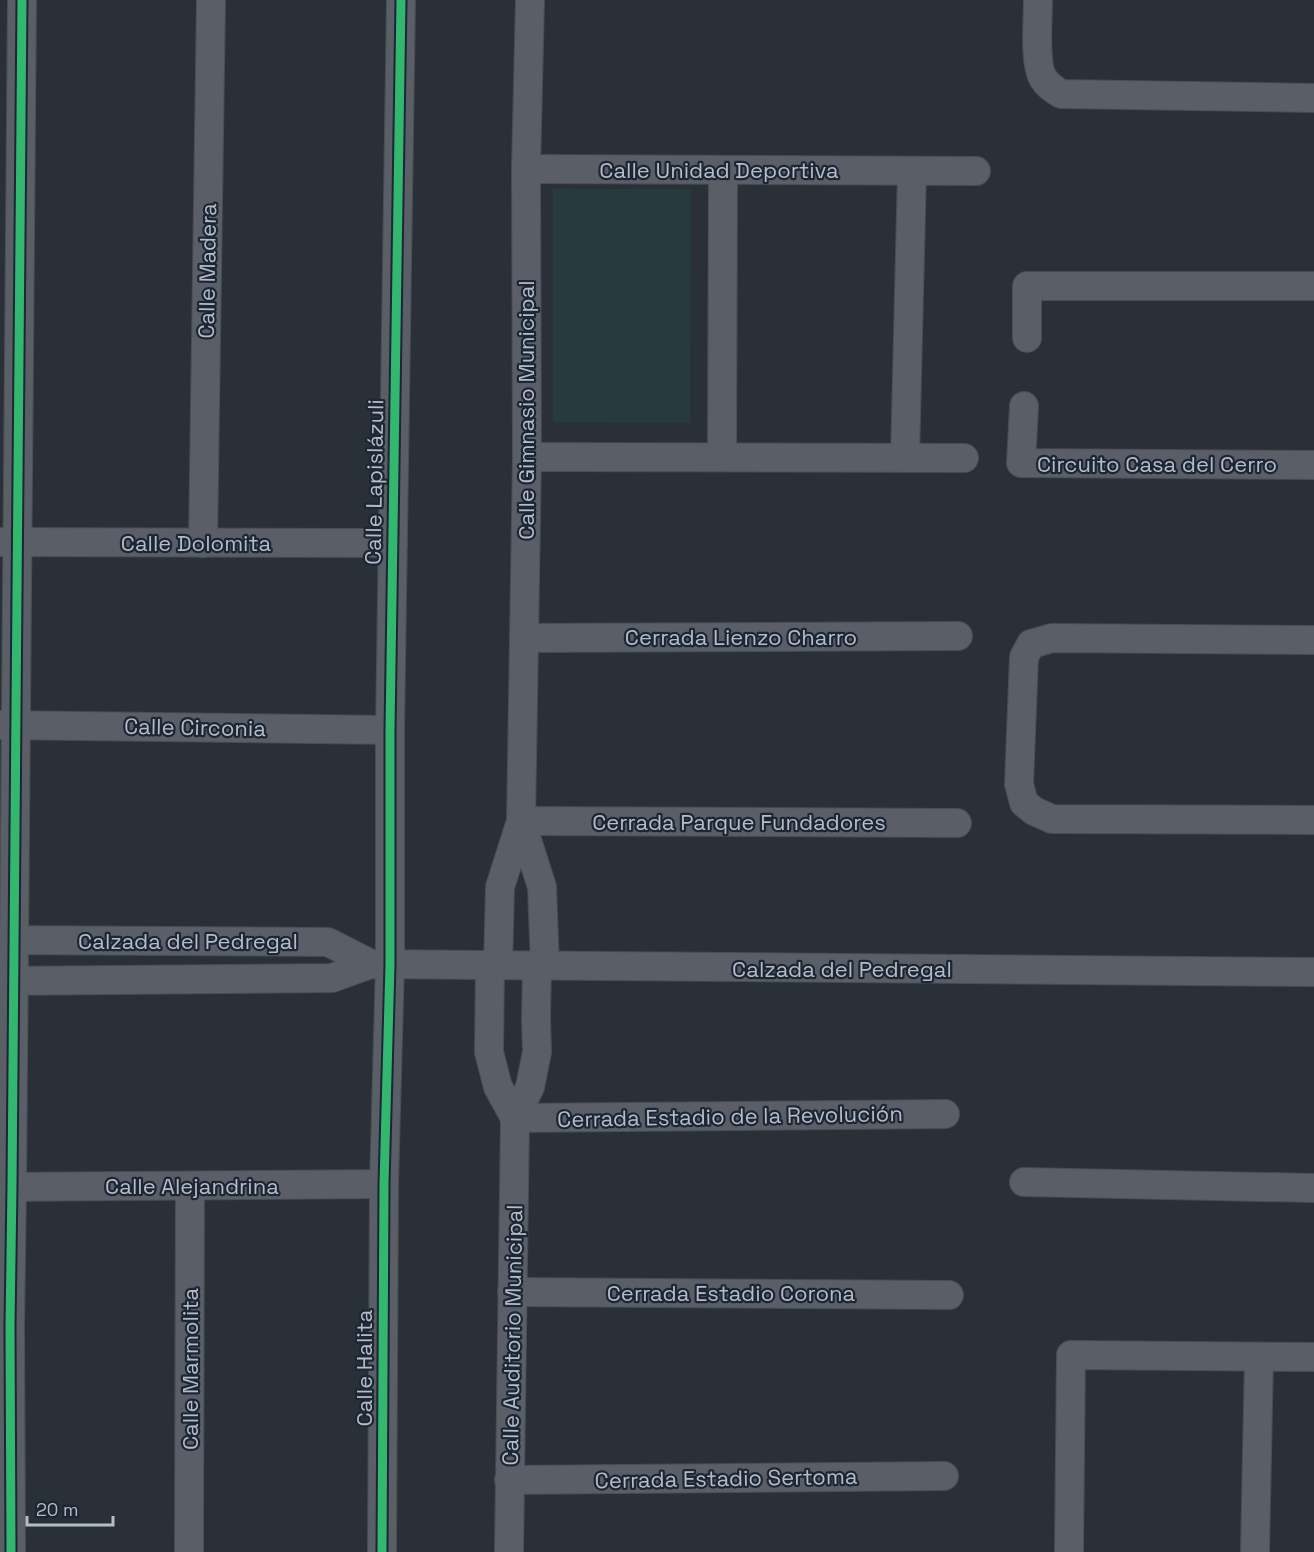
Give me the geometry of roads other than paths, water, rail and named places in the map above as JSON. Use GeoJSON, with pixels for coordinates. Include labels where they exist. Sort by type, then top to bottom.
{"type":"FeatureCollection","features":[{"type":"Feature","properties":{"kind":"street"},"geometry":{"type":"LineString","coordinates":[[11,1552],[5,1510],[10,169],[22,0]]}},
{"type":"Feature","properties":{"kind":"street","name":"Calle Madera"},"geometry":{"type":"LineString","coordinates":[[203,543],[211,0]]}},
{"type":"Feature","properties":{"kind":"street","name":"Calle Lapislázuli"},"geometry":{"type":"LineString","coordinates":[[381,964],[390,730],[401,0]]}},
{"type":"Feature","properties":{"kind":"street","name":"Calle Gimnasio Municipal"},"geometry":{"type":"LineString","coordinates":[[494,966],[500,887],[521,821],[527,457],[526,169],[530,0]]}},
{"type":"Feature","properties":{"kind":"street"},"geometry":{"type":"LineString","coordinates":[[1038,0],[1038,65],[1050,88],[1060,94],[1314,98]]}},
{"type":"Feature","properties":{"kind":"street","name":"Calle Unidad Deportiva"},"geometry":{"type":"LineString","coordinates":[[526,169],[976,171]]}},
{"type":"Feature","properties":{"kind":"street"},"geometry":{"type":"LineString","coordinates":[[722,458],[723,170]]}},
{"type":"Feature","properties":{"kind":"street"},"geometry":{"type":"LineString","coordinates":[[905,458],[912,171]]}},
{"type":"Feature","properties":{"kind":"street"},"geometry":{"type":"LineString","coordinates":[[1028,338],[1028,286],[1314,286]]}},
{"type":"Feature","properties":{"kind":"street","name":"Circuito Casa del Cerro"},"geometry":{"type":"LineString","coordinates":[[1024,406],[1021,463],[1314,465]]}},
{"type":"Feature","properties":{"kind":"street"},"geometry":{"type":"LineString","coordinates":[[527,457],[963,458]]}},
{"type":"Feature","properties":{"kind":"street","name":"Calle Dolomita"},"geometry":{"type":"LineString","coordinates":[[9,542],[393,543]]}},
{"type":"Feature","properties":{"kind":"street","name":"Cerrada Lienzo Charro"},"geometry":{"type":"LineString","coordinates":[[524,638],[958,636]]}},
{"type":"Feature","properties":{"kind":"street"},"geometry":{"type":"LineString","coordinates":[[1314,640],[1052,638],[1031,644],[1024,657],[1019,784],[1024,803],[1034,811],[1052,819],[1314,820]]}},
{"type":"Feature","properties":{"kind":"street","name":"Calle Circonia"},"geometry":{"type":"LineString","coordinates":[[8,725],[390,730]]}},
{"type":"Feature","properties":{"kind":"street","name":"Calle Gimnasio Municipal"},"geometry":{"type":"LineString","coordinates":[[521,821],[542,887],[541,966]]}},
{"type":"Feature","properties":{"kind":"street","name":"Cerrada Parque Fundadores"},"geometry":{"type":"LineString","coordinates":[[521,821],[957,823]]}},
{"type":"Feature","properties":{"kind":"street","name":"Calzada del Pedregal"},"geometry":{"type":"LineString","coordinates":[[7,940],[328,942],[381,964]]}},
{"type":"Feature","properties":{"kind":"street","name":"Calzada del Pedregal"},"geometry":{"type":"LineString","coordinates":[[7,981],[332,978],[381,964],[1314,972]]}},
{"type":"Feature","properties":{"kind":"street","name":"Calle Halita"},"geometry":{"type":"LineString","coordinates":[[381,964],[384,1184],[382,1552]]}},
{"type":"Feature","properties":{"kind":"street","name":"Calle Auditorio Municipal"},"geometry":{"type":"LineString","coordinates":[[494,966],[489,1052],[498,1087],[515,1118]]}},
{"type":"Feature","properties":{"kind":"street","name":"Calle Auditorio Municipal"},"geometry":{"type":"LineString","coordinates":[[509,1552],[515,1118],[530,1087],[537,1052],[536,1018],[541,966]]}},
{"type":"Feature","properties":{"kind":"street","name":"Cerrada Estadio de la Revolución"},"geometry":{"type":"LineString","coordinates":[[515,1118],[945,1114]]}},
{"type":"Feature","properties":{"kind":"street"},"geometry":{"type":"LineString","coordinates":[[1024,1182],[1314,1188]]}},
{"type":"Feature","properties":{"kind":"street","name":"Calle Alejandrina"},"geometry":{"type":"LineString","coordinates":[[6,1187],[384,1184]]}},
{"type":"Feature","properties":{"kind":"street","name":"Calle Marmolita"},"geometry":{"type":"LineString","coordinates":[[189,1552],[190,1186]]}},
{"type":"Feature","properties":{"kind":"street","name":"Cerrada Estadio Corona"},"geometry":{"type":"LineString","coordinates":[[512,1292],[949,1295]]}},
{"type":"Feature","properties":{"kind":"street"},"geometry":{"type":"LineString","coordinates":[[1069,1552],[1071,1355],[1314,1357]]}},
{"type":"Feature","properties":{"kind":"street"},"geometry":{"type":"LineString","coordinates":[[1255,1552],[1258,1357]]}},
{"type":"Feature","properties":{"kind":"street","name":"Cerrada Estadio Sertoma"},"geometry":{"type":"LineString","coordinates":[[509,1480],[944,1476]]}}]}
